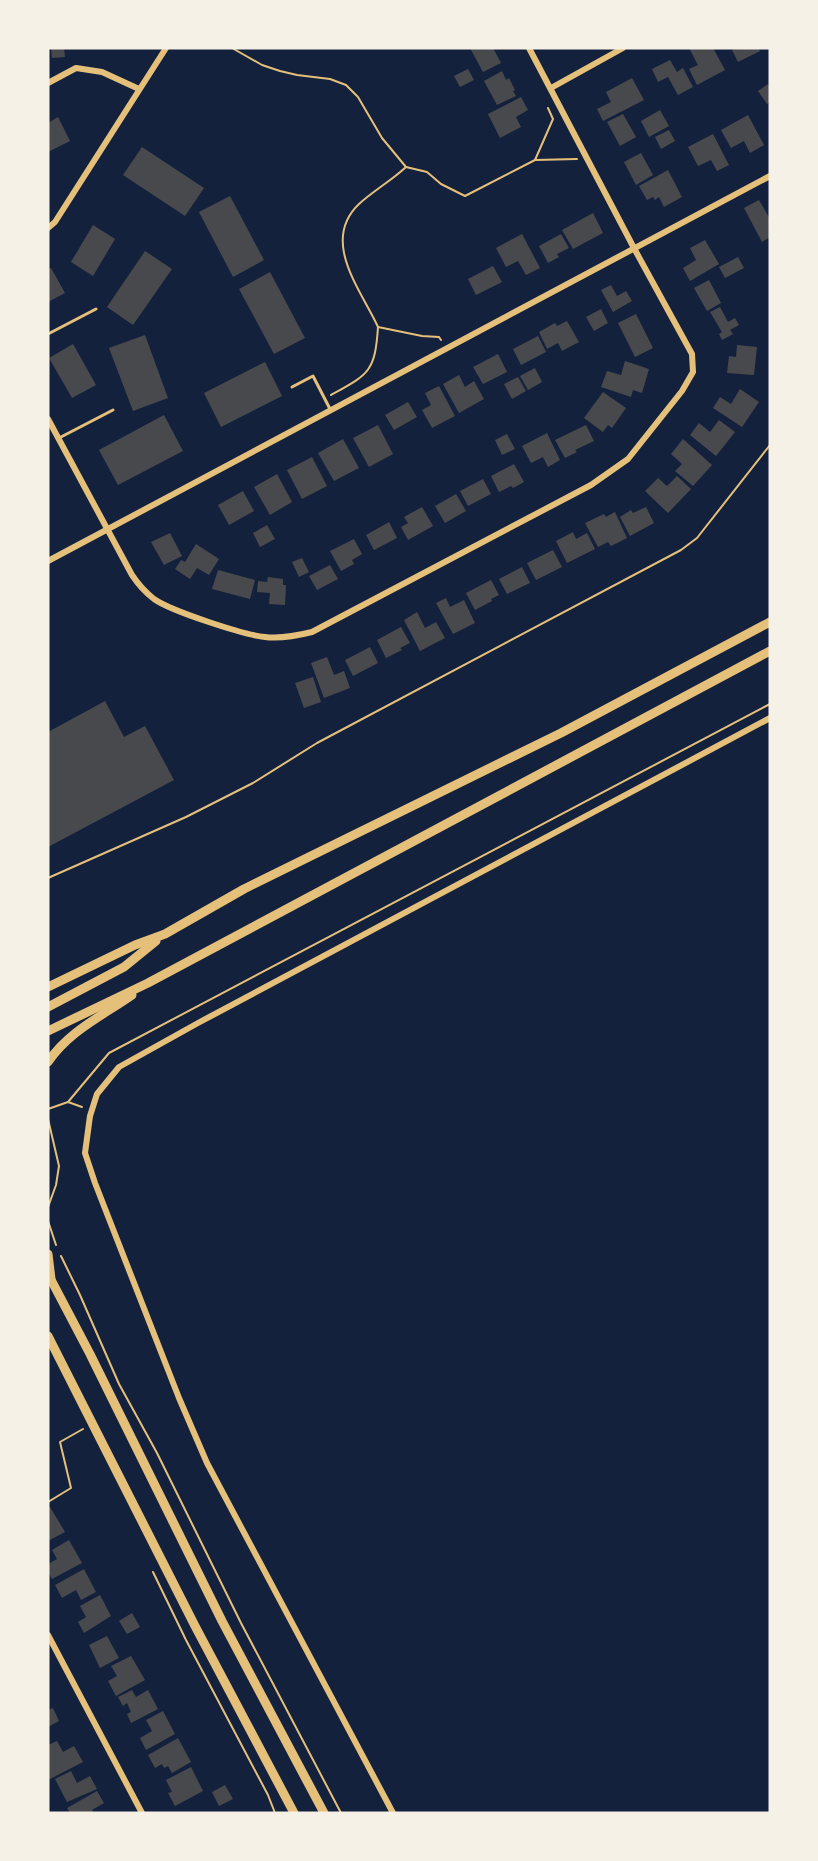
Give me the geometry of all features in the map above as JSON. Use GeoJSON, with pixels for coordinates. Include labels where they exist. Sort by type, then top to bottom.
{"type":"FeatureCollection","features":[{"type":"Feature","properties":{"kind":"main road"},"geometry":{"type":"LineString","coordinates":[[48,1007],[124,967],[165,934],[244,889],[561,733],[770,622]]}},
{"type":"Feature","properties":{"kind":"main road"},"geometry":{"type":"LineString","coordinates":[[48,1031],[148,983],[770,651]]}},
{"type":"Feature","properties":{"kind":"main road"},"geometry":{"type":"LineString","coordinates":[[48,987],[135,945],[165,934]]}},
{"type":"Feature","properties":{"kind":"main road"},"geometry":{"type":"LineString","coordinates":[[48,1062],[57,1048],[76,1031],[114,1008],[148,983]]}},
{"type":"Feature","properties":{"kind":"main road"},"geometry":{"type":"LineString","coordinates":[[48,1254],[50,1278],[222,1621],[324,1813]]}},
{"type":"Feature","properties":{"kind":"main road"},"geometry":{"type":"LineString","coordinates":[[48,1336],[190,1617],[294,1813]]}},
{"type":"Feature","properties":{"kind":"street"},"geometry":{"type":"LineString","coordinates":[[48,228],[55,222],[166,48]]}},
{"type":"Feature","properties":{"kind":"street"},"geometry":{"type":"LineString","coordinates":[[48,419],[138,583],[153,598],[163,604],[212,622],[264,637],[287,638],[312,632],[591,485],[628,459],[682,391],[693,372],[692,354],[530,48]]}},
{"type":"Feature","properties":{"kind":"street"},"geometry":{"type":"LineString","coordinates":[[551,88],[623,48]]}},
{"type":"Feature","properties":{"kind":"street"},"geometry":{"type":"LineString","coordinates":[[48,83],[76,68],[102,72],[139,89]]}},
{"type":"Feature","properties":{"kind":"street"},"geometry":{"type":"LineString","coordinates":[[49,559],[635,250],[770,176]]}},
{"type":"Feature","properties":{"kind":"street"},"geometry":{"type":"LineString","coordinates":[[393,1813],[233,1515],[207,1463],[179,1398],[99,1194],[85,1152],[97,1094],[119,1068],[209,1017],[770,718]]}},
{"type":"Feature","properties":{"kind":"street"},"geometry":{"type":"LineString","coordinates":[[48,1635],[142,1813]]}},
{"type":"Feature","properties":{"kind":"lane"},"geometry":{"type":"LineString","coordinates":[[48,334],[96,309]]}},
{"type":"Feature","properties":{"kind":"lane"},"geometry":{"type":"LineString","coordinates":[[292,387],[313,376],[330,409]]}},
{"type":"Feature","properties":{"kind":"lane"},"geometry":{"type":"LineString","coordinates":[[59,438],[113,410]]}},
{"type":"Feature","properties":{"kind":"path"},"geometry":{"type":"LineString","coordinates":[[231,48],[262,65],[280,71],[330,79],[346,85],[358,97],[382,138],[406,167],[427,172],[441,184],[465,196],[535,160],[575,160]]}},
{"type":"Feature","properties":{"kind":"path"},"geometry":{"type":"LineString","coordinates":[[535,160],[553,119],[548,109]]}},
{"type":"Feature","properties":{"kind":"path"},"geometry":{"type":"LineString","coordinates":[[325,399],[362,378],[374,360],[378,327],[342,254],[343,232],[348,217],[358,205],[406,167]]}},
{"type":"Feature","properties":{"kind":"path"},"geometry":{"type":"LineString","coordinates":[[378,327],[439,337]]}},
{"type":"Feature","properties":{"kind":"path"},"geometry":{"type":"LineString","coordinates":[[48,878],[186,817],[253,783],[317,743],[681,550],[697,538],[770,445]]}},
{"type":"Feature","properties":{"kind":"path"},"geometry":{"type":"LineString","coordinates":[[48,1109],[68,1102],[109,1053],[770,705]]}},
{"type":"Feature","properties":{"kind":"path"},"geometry":{"type":"LineString","coordinates":[[68,1102],[92,1110]]}},
{"type":"Feature","properties":{"kind":"path"},"geometry":{"type":"LineString","coordinates":[[48,1119],[59,1166],[57,1185],[48,1207]]}},
{"type":"Feature","properties":{"kind":"path"},"geometry":{"type":"LineString","coordinates":[[48,1221],[52,1235],[119,1384],[168,1474],[236,1612],[341,1813]]}},
{"type":"Feature","properties":{"kind":"path"},"geometry":{"type":"LineString","coordinates":[[48,1502],[71,1488],[60,1442],[83,1429]]}},
{"type":"Feature","properties":{"kind":"building"},"geometry":{"type":"Polygon","coordinates":[[[51,48],[64,48],[65,57],[52,58],[51,48]]]}},
{"type":"Feature","properties":{"kind":"building"},"geometry":{"type":"Polygon","coordinates":[[[470,48],[493,48],[501,63],[483,72],[470,48]]]}},
{"type":"Feature","properties":{"kind":"building"},"geometry":{"type":"Polygon","coordinates":[[[689,48],[713,48],[725,70],[697,85],[689,69],[698,65],[689,48]]]}},
{"type":"Feature","properties":{"kind":"building"},"geometry":{"type":"Polygon","coordinates":[[[758,48],[760,51],[738,62],[732,50],[758,48]]]}},
{"type":"Feature","properties":{"kind":"building"},"geometry":{"type":"Polygon","coordinates":[[[670,60],[677,72],[683,68],[693,87],[678,95],[668,77],[658,82],[652,69],[670,60]]]}},
{"type":"Feature","properties":{"kind":"building"},"geometry":{"type":"Polygon","coordinates":[[[468,69],[474,80],[460,87],[454,76],[468,69]]]}},
{"type":"Feature","properties":{"kind":"building"},"geometry":{"type":"Polygon","coordinates":[[[502,71],[506,80],[509,78],[516,96],[497,105],[484,81],[502,71]]]}},
{"type":"Feature","properties":{"kind":"building"},"geometry":{"type":"Polygon","coordinates":[[[632,78],[644,100],[603,121],[597,109],[611,102],[606,92],[632,78]]]}},
{"type":"Feature","properties":{"kind":"building"},"geometry":{"type":"Polygon","coordinates":[[[768,84],[770,102],[767,104],[758,91],[768,84]]]}},
{"type":"Feature","properties":{"kind":"building"},"geometry":{"type":"Polygon","coordinates":[[[521,97],[528,110],[516,117],[521,127],[500,138],[488,114],[521,97]]]}},
{"type":"Feature","properties":{"kind":"building"},"geometry":{"type":"Polygon","coordinates":[[[660,110],[669,126],[649,137],[641,121],[660,110]]]}},
{"type":"Feature","properties":{"kind":"building"},"geometry":{"type":"Polygon","coordinates":[[[623,114],[636,137],[620,146],[607,122],[623,114]]]}},
{"type":"Feature","properties":{"kind":"building"},"geometry":{"type":"Polygon","coordinates":[[[748,115],[764,145],[750,153],[744,141],[731,148],[721,130],[748,115]]]}},
{"type":"Feature","properties":{"kind":"building"},"geometry":{"type":"Polygon","coordinates":[[[58,117],[70,141],[48,152],[48,123],[58,117]]]}},
{"type":"Feature","properties":{"kind":"building"},"geometry":{"type":"Polygon","coordinates":[[[669,130],[675,141],[661,149],[655,137],[669,130]]]}},
{"type":"Feature","properties":{"kind":"building"},"geometry":{"type":"Polygon","coordinates":[[[713,134],[729,165],[717,171],[711,160],[698,166],[688,147],[713,134]]]}},
{"type":"Feature","properties":{"kind":"building"},"geometry":{"type":"Polygon","coordinates":[[[142,147],[204,188],[185,216],[123,175],[142,147]]]}},
{"type":"Feature","properties":{"kind":"building"},"geometry":{"type":"Polygon","coordinates":[[[641,153],[653,175],[636,185],[624,162],[641,153]]]}},
{"type":"Feature","properties":{"kind":"building"},"geometry":{"type":"Polygon","coordinates":[[[668,170],[682,197],[664,207],[659,197],[655,200],[653,197],[647,200],[639,186],[668,170]]]}},
{"type":"Feature","properties":{"kind":"building"},"geometry":{"type":"Polygon","coordinates":[[[230,196],[264,260],[233,277],[199,212],[230,196]]]}},
{"type":"Feature","properties":{"kind":"building"},"geometry":{"type":"Polygon","coordinates":[[[759,200],[770,219],[770,237],[762,242],[744,208],[759,200]]]}},
{"type":"Feature","properties":{"kind":"building"},"geometry":{"type":"Polygon","coordinates":[[[593,213],[603,233],[573,249],[562,230],[593,213]]]}},
{"type":"Feature","properties":{"kind":"building"},"geometry":{"type":"Polygon","coordinates":[[[93,225],[115,239],[93,276],[71,262],[93,225]]]}},
{"type":"Feature","properties":{"kind":"building"},"geometry":{"type":"Polygon","coordinates":[[[522,234],[540,268],[526,275],[518,261],[506,267],[496,248],[522,234]]]}},
{"type":"Feature","properties":{"kind":"building"},"geometry":{"type":"Polygon","coordinates":[[[561,234],[569,248],[557,254],[559,257],[548,263],[539,246],[561,234]]]}},
{"type":"Feature","properties":{"kind":"building"},"geometry":{"type":"Polygon","coordinates":[[[705,240],[719,264],[690,281],[683,268],[696,260],[690,248],[705,240]]]}},
{"type":"Feature","properties":{"kind":"building"},"geometry":{"type":"Polygon","coordinates":[[[145,251],[172,269],[133,325],[107,307],[145,251]]]}},
{"type":"Feature","properties":{"kind":"building"},"geometry":{"type":"Polygon","coordinates":[[[738,257],[744,268],[725,278],[719,267],[738,257]]]}},
{"type":"Feature","properties":{"kind":"building"},"geometry":{"type":"Polygon","coordinates":[[[493,266],[502,282],[476,295],[468,279],[493,266]]]}},
{"type":"Feature","properties":{"kind":"building"},"geometry":{"type":"Polygon","coordinates":[[[51,268],[65,293],[48,302],[48,269],[51,268]]]}},
{"type":"Feature","properties":{"kind":"building"},"geometry":{"type":"Polygon","coordinates":[[[270,272],[305,338],[274,354],[239,289],[270,272]]]}},
{"type":"Feature","properties":{"kind":"building"},"geometry":{"type":"Polygon","coordinates":[[[709,280],[721,303],[707,311],[694,288],[709,280]]]}},
{"type":"Feature","properties":{"kind":"building"},"geometry":{"type":"Polygon","coordinates":[[[611,285],[617,296],[626,291],[632,301],[613,312],[601,290],[611,285]]]}},
{"type":"Feature","properties":{"kind":"building"},"geometry":{"type":"Polygon","coordinates":[[[720,307],[728,322],[735,318],[739,325],[730,330],[733,334],[722,340],[719,334],[722,332],[710,312],[720,307]]]}},
{"type":"Feature","properties":{"kind":"building"},"geometry":{"type":"Polygon","coordinates":[[[601,309],[608,323],[594,331],[586,317],[601,309]]]}},
{"type":"Feature","properties":{"kind":"building"},"geometry":{"type":"Polygon","coordinates":[[[636,314],[653,348],[635,357],[618,323],[636,314]]]}},
{"type":"Feature","properties":{"kind":"building"},"geometry":{"type":"Polygon","coordinates":[[[567,321],[579,342],[562,351],[558,343],[547,349],[539,332],[555,323],[557,326],[567,321]]]}},
{"type":"Feature","properties":{"kind":"building"},"geometry":{"type":"Polygon","coordinates":[[[145,335],[168,398],[133,411],[109,348],[145,335]]]}},
{"type":"Feature","properties":{"kind":"building"},"geometry":{"type":"Polygon","coordinates":[[[538,336],[546,352],[521,365],[513,349],[538,336]]]}},
{"type":"Feature","properties":{"kind":"building"},"geometry":{"type":"Polygon","coordinates":[[[73,344],[96,385],[72,398],[49,358],[73,344]]]}},
{"type":"Feature","properties":{"kind":"building"},"geometry":{"type":"Polygon","coordinates":[[[737,345],[757,347],[754,375],[727,373],[729,356],[736,357],[737,345]]]}},
{"type":"Feature","properties":{"kind":"building"},"geometry":{"type":"Polygon","coordinates":[[[498,354],[507,372],[483,384],[473,367],[498,354]]]}},
{"type":"Feature","properties":{"kind":"building"},"geometry":{"type":"Polygon","coordinates":[[[625,361],[649,369],[642,393],[633,390],[631,397],[601,387],[607,371],[621,375],[625,361]]]}},
{"type":"Feature","properties":{"kind":"building"},"geometry":{"type":"Polygon","coordinates":[[[265,362],[282,396],[221,427],[204,393],[265,362]]]}},
{"type":"Feature","properties":{"kind":"building"},"geometry":{"type":"Polygon","coordinates":[[[535,368],[542,382],[528,390],[520,376],[535,368]]]}},
{"type":"Feature","properties":{"kind":"building"},"geometry":{"type":"Polygon","coordinates":[[[459,375],[465,387],[474,381],[484,399],[459,413],[443,384],[459,375]]]}},
{"type":"Feature","properties":{"kind":"building"},"geometry":{"type":"Polygon","coordinates":[[[518,377],[526,391],[512,399],[504,384],[518,377]]]}},
{"type":"Feature","properties":{"kind":"building"},"geometry":{"type":"Polygon","coordinates":[[[439,386],[455,416],[432,428],[422,410],[431,405],[425,393],[439,386]]]}},
{"type":"Feature","properties":{"kind":"building"},"geometry":{"type":"Polygon","coordinates":[[[740,389],[759,402],[742,427],[713,408],[720,397],[731,404],[740,389]]]}},
{"type":"Feature","properties":{"kind":"building"},"geometry":{"type":"Polygon","coordinates":[[[603,392],[626,408],[612,428],[608,425],[603,432],[584,418],[603,392]]]}},
{"type":"Feature","properties":{"kind":"building"},"geometry":{"type":"Polygon","coordinates":[[[408,402],[417,417],[394,430],[385,415],[408,402]]]}},
{"type":"Feature","properties":{"kind":"building"},"geometry":{"type":"Polygon","coordinates":[[[164,415],[183,451],[118,485],[99,450],[164,415]]]}},
{"type":"Feature","properties":{"kind":"building"},"geometry":{"type":"Polygon","coordinates":[[[719,420],[735,432],[716,456],[690,435],[699,423],[710,432],[719,420]]]}},
{"type":"Feature","properties":{"kind":"building"},"geometry":{"type":"Polygon","coordinates":[[[378,425],[393,454],[369,467],[353,438],[378,425]]]}},
{"type":"Feature","properties":{"kind":"building"},"geometry":{"type":"Polygon","coordinates":[[[586,425],[594,441],[575,450],[577,452],[565,458],[555,440],[586,425]]]}},
{"type":"Feature","properties":{"kind":"building"},"geometry":{"type":"Polygon","coordinates":[[[547,433],[560,460],[548,467],[543,457],[531,463],[522,446],[547,433]]]}},
{"type":"Feature","properties":{"kind":"building"},"geometry":{"type":"Polygon","coordinates":[[[507,434],[515,449],[502,455],[495,440],[507,434]]]}},
{"type":"Feature","properties":{"kind":"building"},"geometry":{"type":"Polygon","coordinates":[[[343,439],[359,468],[334,481],[318,453],[343,439]]]}},
{"type":"Feature","properties":{"kind":"building"},"geometry":{"type":"Polygon","coordinates":[[[683,439],[712,465],[693,486],[675,471],[682,464],[671,454],[683,439]]]}},
{"type":"Feature","properties":{"kind":"building"},"geometry":{"type":"Polygon","coordinates":[[[312,457],[327,486],[302,499],[287,470],[312,457]]]}},
{"type":"Feature","properties":{"kind":"building"},"geometry":{"type":"Polygon","coordinates":[[[514,464],[524,482],[499,492],[491,476],[514,464]]]}},
{"type":"Feature","properties":{"kind":"building"},"geometry":{"type":"Polygon","coordinates":[[[277,474],[292,502],[270,515],[254,487],[277,474]]]}},
{"type":"Feature","properties":{"kind":"building"},"geometry":{"type":"Polygon","coordinates":[[[677,476],[691,489],[668,513],[645,491],[658,478],[667,486],[677,476]]]}},
{"type":"Feature","properties":{"kind":"building"},"geometry":{"type":"Polygon","coordinates":[[[483,479],[491,494],[468,506],[460,491],[483,479]]]}},
{"type":"Feature","properties":{"kind":"building"},"geometry":{"type":"Polygon","coordinates":[[[243,491],[254,511],[229,525],[218,505],[243,491]]]}},
{"type":"Feature","properties":{"kind":"building"},"geometry":{"type":"Polygon","coordinates":[[[456,494],[466,511],[445,523],[435,506],[456,494]]]}},
{"type":"Feature","properties":{"kind":"building"},"geometry":{"type":"Polygon","coordinates":[[[422,507],[433,526],[408,540],[401,527],[408,523],[404,517],[422,507]]]}},
{"type":"Feature","properties":{"kind":"building"},"geometry":{"type":"Polygon","coordinates":[[[646,507],[654,523],[630,536],[620,517],[631,510],[633,513],[646,507]]]}},
{"type":"Feature","properties":{"kind":"building"},"geometry":{"type":"Polygon","coordinates":[[[615,512],[627,538],[611,546],[608,542],[598,547],[585,523],[604,514],[606,517],[615,512]]]}},
{"type":"Feature","properties":{"kind":"building"},"geometry":{"type":"Polygon","coordinates":[[[389,522],[397,538],[374,550],[366,535],[389,522]]]}},
{"type":"Feature","properties":{"kind":"building"},"geometry":{"type":"Polygon","coordinates":[[[267,525],[275,539],[260,547],[253,533],[267,525]]]}},
{"type":"Feature","properties":{"kind":"building"},"geometry":{"type":"Polygon","coordinates":[[[573,532],[576,539],[587,533],[595,549],[567,563],[556,541],[573,532]]]}},
{"type":"Feature","properties":{"kind":"building"},"geometry":{"type":"Polygon","coordinates":[[[170,533],[182,556],[164,565],[151,542],[170,533]]]}},
{"type":"Feature","properties":{"kind":"building"},"geometry":{"type":"Polygon","coordinates":[[[354,539],[362,554],[352,560],[354,564],[341,571],[330,551],[354,539]]]}},
{"type":"Feature","properties":{"kind":"building"},"geometry":{"type":"Polygon","coordinates":[[[196,544],[219,559],[209,575],[197,568],[190,579],[175,569],[181,560],[185,562],[196,544]]]}},
{"type":"Feature","properties":{"kind":"building"},"geometry":{"type":"Polygon","coordinates":[[[553,550],[562,567],[536,580],[527,563],[553,550]]]}},
{"type":"Feature","properties":{"kind":"building"},"geometry":{"type":"Polygon","coordinates":[[[302,558],[309,572],[299,577],[292,562],[302,558]]]}},
{"type":"Feature","properties":{"kind":"building"},"geometry":{"type":"Polygon","coordinates":[[[330,565],[338,579],[317,590],[309,576],[330,565]]]}},
{"type":"Feature","properties":{"kind":"building"},"geometry":{"type":"Polygon","coordinates":[[[522,567],[530,583],[507,594],[499,579],[522,567]]]}},
{"type":"Feature","properties":{"kind":"building"},"geometry":{"type":"Polygon","coordinates":[[[218,570],[255,580],[250,599],[212,589],[218,570]]]}},
{"type":"Feature","properties":{"kind":"building"},"geometry":{"type":"Polygon","coordinates":[[[268,577],[283,579],[283,585],[286,585],[285,605],[269,604],[270,593],[257,592],[258,581],[267,582],[268,577]]]}},
{"type":"Feature","properties":{"kind":"building"},"geometry":{"type":"Polygon","coordinates":[[[491,580],[499,595],[475,610],[466,593],[491,580]]]}},
{"type":"Feature","properties":{"kind":"building"},"geometry":{"type":"Polygon","coordinates":[[[446,598],[450,607],[464,600],[475,623],[453,634],[436,603],[446,598]]]}},
{"type":"Feature","properties":{"kind":"building"},"geometry":{"type":"Polygon","coordinates":[[[417,612],[425,628],[436,622],[445,638],[420,651],[404,620],[417,612]]]}},
{"type":"Feature","properties":{"kind":"building"},"geometry":{"type":"Polygon","coordinates":[[[401,627],[410,643],[386,658],[377,640],[401,627]]]}},
{"type":"Feature","properties":{"kind":"building"},"geometry":{"type":"Polygon","coordinates":[[[370,647],[378,663],[353,676],[345,660],[370,647]]]}},
{"type":"Feature","properties":{"kind":"building"},"geometry":{"type":"Polygon","coordinates":[[[327,657],[334,675],[344,671],[350,688],[324,698],[311,663],[327,657]]]}},
{"type":"Feature","properties":{"kind":"building"},"geometry":{"type":"Polygon","coordinates":[[[313,677],[321,702],[304,708],[295,683],[313,677]]]}},
{"type":"Feature","properties":{"kind":"building"},"geometry":{"type":"Polygon","coordinates":[[[105,701],[124,737],[145,726],[174,780],[48,847],[48,732],[105,701]]]}},
{"type":"Feature","properties":{"kind":"building"},"geometry":{"type":"Polygon","coordinates":[[[50,1507],[65,1532],[48,1541],[48,1508],[50,1507]]]}},
{"type":"Feature","properties":{"kind":"building"},"geometry":{"type":"Polygon","coordinates":[[[69,1540],[82,1563],[52,1579],[48,1572],[48,1564],[57,1559],[52,1550],[69,1540]]]}},
{"type":"Feature","properties":{"kind":"building"},"geometry":{"type":"Polygon","coordinates":[[[84,1569],[96,1592],[81,1600],[76,1590],[62,1598],[55,1585],[84,1569]]]}},
{"type":"Feature","properties":{"kind":"building"},"geometry":{"type":"Polygon","coordinates":[[[100,1595],[111,1616],[84,1633],[78,1622],[86,1617],[80,1606],[100,1595]]]}},
{"type":"Feature","properties":{"kind":"building"},"geometry":{"type":"Polygon","coordinates":[[[132,1613],[140,1627],[127,1634],[119,1621],[132,1613]]]}},
{"type":"Feature","properties":{"kind":"building"},"geometry":{"type":"Polygon","coordinates":[[[107,1636],[119,1658],[100,1668],[89,1645],[107,1636]]]}},
{"type":"Feature","properties":{"kind":"building"},"geometry":{"type":"Polygon","coordinates":[[[131,1656],[145,1680],[116,1696],[108,1681],[117,1676],[111,1666],[131,1656]]]}},
{"type":"Feature","properties":{"kind":"building"},"geometry":{"type":"Polygon","coordinates":[[[132,1690],[136,1697],[148,1690],[158,1709],[131,1723],[127,1714],[131,1712],[127,1703],[123,1706],[118,1697],[132,1690]]]}},
{"type":"Feature","properties":{"kind":"building"},"geometry":{"type":"Polygon","coordinates":[[[53,1708],[59,1721],[48,1727],[48,1710],[53,1708]]]}},
{"type":"Feature","properties":{"kind":"building"},"geometry":{"type":"Polygon","coordinates":[[[163,1711],[175,1734],[146,1750],[140,1738],[152,1731],[146,1720],[163,1711]]]}},
{"type":"Feature","properties":{"kind":"building"},"geometry":{"type":"Polygon","coordinates":[[[178,1738],[191,1762],[172,1773],[168,1766],[164,1768],[162,1764],[155,1768],[148,1755],[178,1738]]]}},
{"type":"Feature","properties":{"kind":"building"},"geometry":{"type":"Polygon","coordinates":[[[57,1741],[63,1752],[74,1746],[83,1762],[48,1780],[48,1745],[57,1741]]]}},
{"type":"Feature","properties":{"kind":"building"},"geometry":{"type":"Polygon","coordinates":[[[191,1767],[203,1791],[175,1806],[168,1793],[172,1792],[166,1780],[191,1767]]]}},
{"type":"Feature","properties":{"kind":"building"},"geometry":{"type":"Polygon","coordinates":[[[71,1771],[77,1783],[90,1776],[97,1789],[67,1802],[55,1779],[71,1771]]]}},
{"type":"Feature","properties":{"kind":"building"},"geometry":{"type":"Polygon","coordinates":[[[225,1785],[233,1799],[219,1806],[212,1792],[225,1785]]]}},
{"type":"Feature","properties":{"kind":"building"},"geometry":{"type":"Polygon","coordinates":[[[97,1791],[104,1803],[92,1810],[94,1813],[70,1813],[67,1808],[97,1791]]]}}]}
